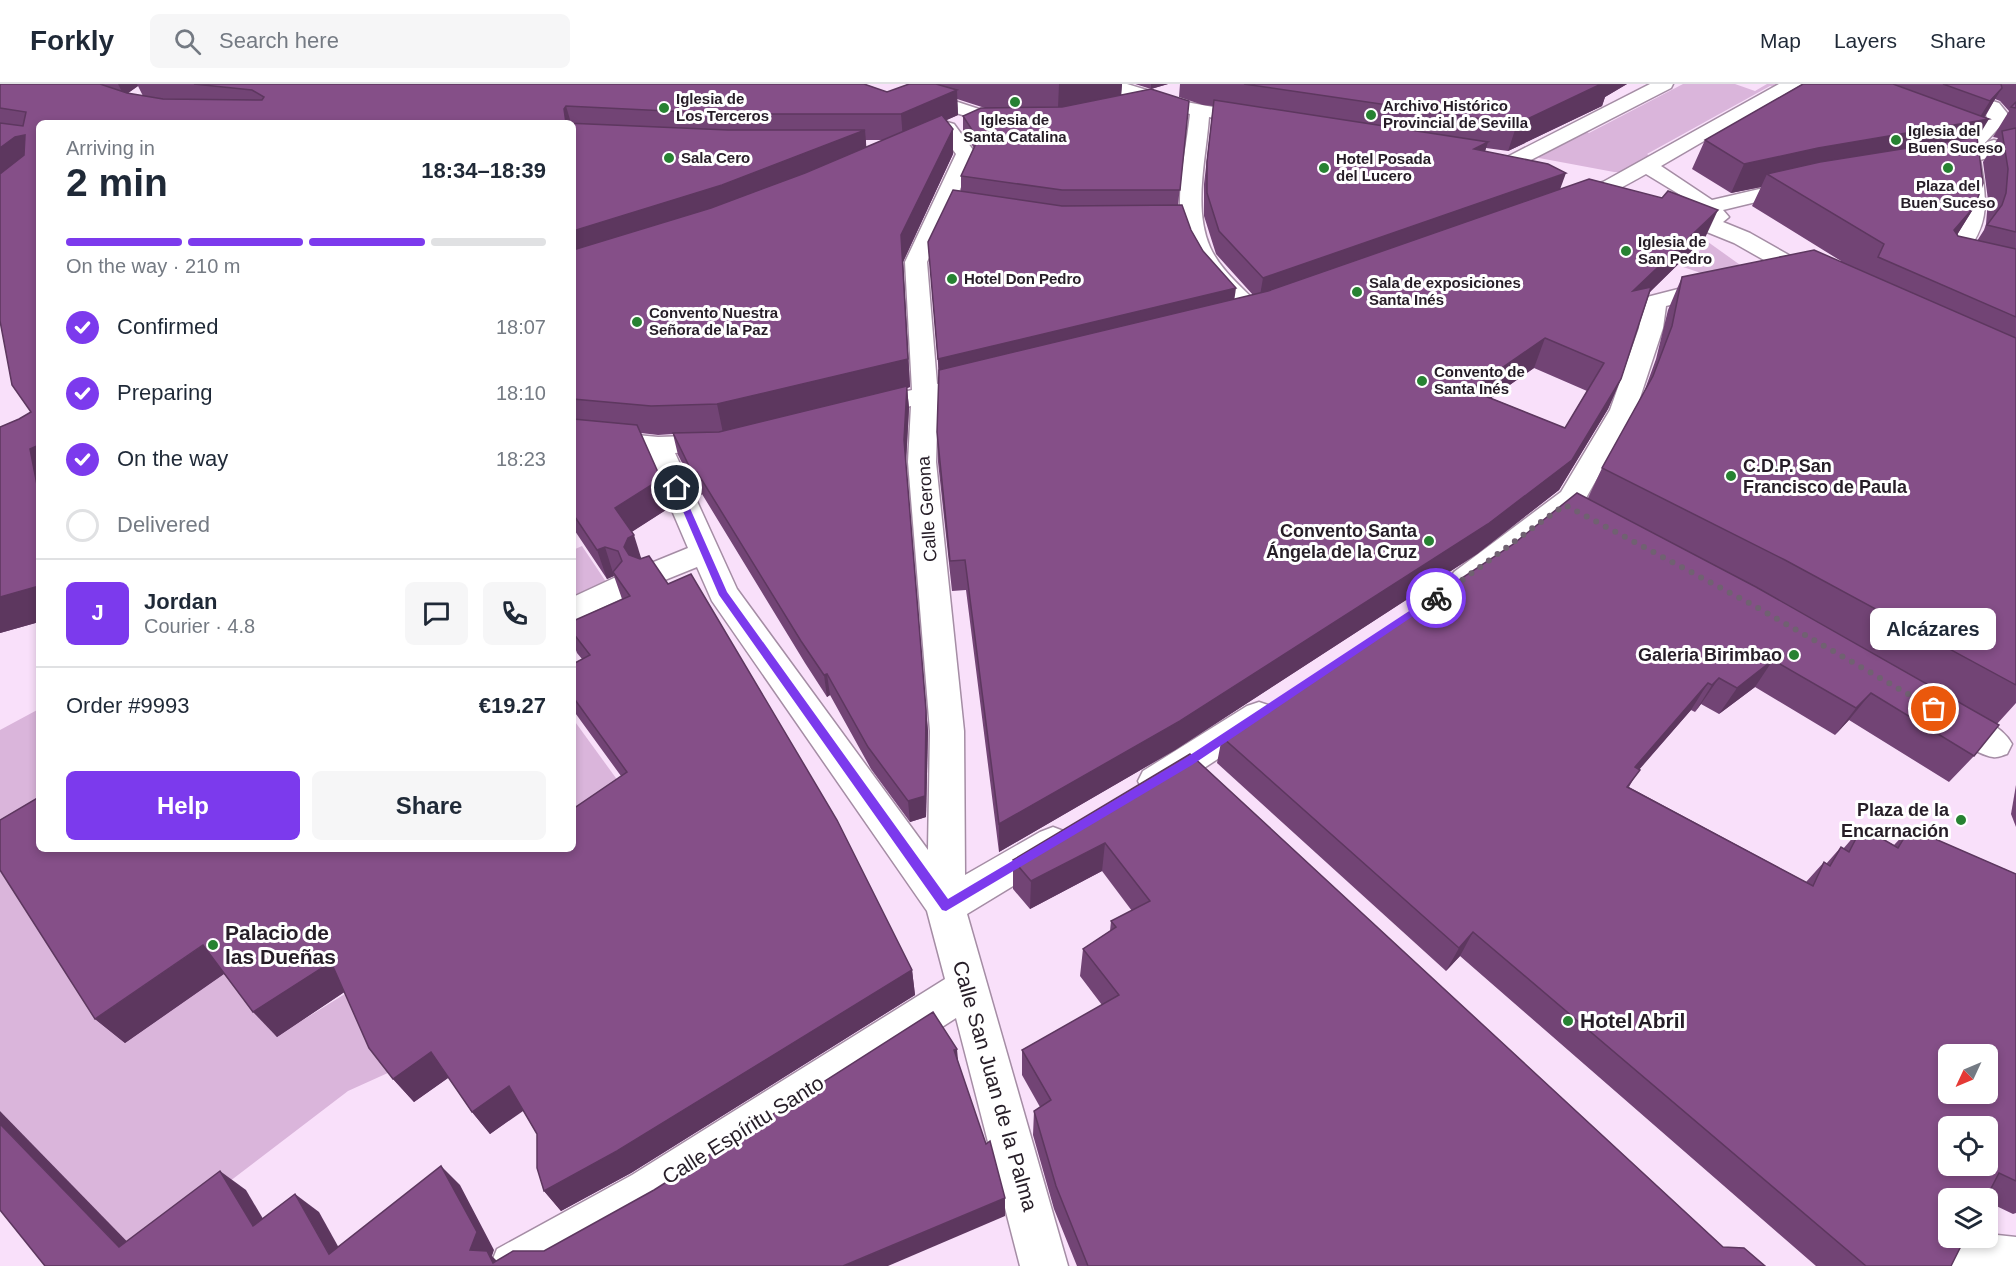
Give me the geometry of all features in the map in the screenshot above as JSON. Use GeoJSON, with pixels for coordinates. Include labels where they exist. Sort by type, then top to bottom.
{"type":"FeatureCollection","features":[{"type":"Feature","properties":{"kind":"street"},"geometry":{"type":"LineString","coordinates":[[1107,84],[1200,112],[1271,123]]}},
{"type":"Feature","properties":{"kind":"street"},"geometry":{"type":"LineString","coordinates":[[1546,170],[1505,159],[1664,84]]}},
{"type":"Feature","properties":{"kind":"street"},"geometry":{"type":"LineString","coordinates":[[1556,204],[1610,186],[1793,84]]}},
{"type":"Feature","properties":{"kind":"street"},"geometry":{"type":"LineString","coordinates":[[1918,84],[1952,88],[1992,107],[1997,113],[1998,119],[1980,148],[1977,215],[1967,242],[1947,261],[1976,268]]}},
{"type":"Feature","properties":{"kind":"street"},"geometry":{"type":"LineString","coordinates":[[1108,107],[1152,98],[1185,87]]}},
{"type":"Feature","properties":{"kind":"street"},"geometry":{"type":"LineString","coordinates":[[911,92],[977,113],[978,116],[1011,119],[1034,117]]}},
{"type":"Feature","properties":{"kind":"street"},"geometry":{"type":"LineString","coordinates":[[1200,112],[1190,215],[1199,248],[1212,268],[1252,313]]}},
{"type":"Feature","properties":{"kind":"street","name":"Calle Gerona"},"geometry":{"type":"LineString","coordinates":[[946,906],[947,731],[922,462],[925,395],[916,262],[943,199],[966,154],[938,132],[978,116]]}},
{"type":"Feature","properties":{"kind":"street"},"geometry":{"type":"LineString","coordinates":[[1954,133],[1980,148]]}},
{"type":"Feature","properties":{"kind":"street"},"geometry":{"type":"LineString","coordinates":[[1913,166],[1980,148],[2016,151]]}},
{"type":"Feature","properties":{"kind":"street"},"geometry":{"type":"LineString","coordinates":[[1647,166],[1694,195],[1742,238]]}},
{"type":"Feature","properties":{"kind":"street"},"geometry":{"type":"LineString","coordinates":[[1578,178],[1610,186],[1632,195]]}},
{"type":"Feature","properties":{"kind":"street"},"geometry":{"type":"LineString","coordinates":[[1708,207],[1815,183]]}},
{"type":"Feature","properties":{"kind":"street"},"geometry":{"type":"LineString","coordinates":[[943,199],[967,202]]}},
{"type":"Feature","properties":{"kind":"street"},"geometry":{"type":"LineString","coordinates":[[1652,202],[1742,238],[1838,291]]}},
{"type":"Feature","properties":{"kind":"street"},"geometry":{"type":"LineString","coordinates":[[1167,215],[1190,215]]}},
{"type":"Feature","properties":{"kind":"street"},"geometry":{"type":"LineString","coordinates":[[1764,274],[1791,266]]}},
{"type":"Feature","properties":{"kind":"street"},"geometry":{"type":"LineString","coordinates":[[1440,595],[1489,563],[1525,532],[1577,512],[1623,410],[1651,328],[1654,302],[1736,282]]}},
{"type":"Feature","properties":{"kind":"street"},"geometry":{"type":"LineString","coordinates":[[846,414],[1004,376]]}},
{"type":"Feature","properties":{"kind":"street"},"geometry":{"type":"LineString","coordinates":[[576,437],[658,445],[723,443],[745,438]]}},
{"type":"Feature","properties":{"kind":"street"},"geometry":{"type":"LineString","coordinates":[[658,445],[723,593],[946,906],[1077,828]]}},
{"type":"Feature","properties":{"kind":"street"},"geometry":{"type":"LineString","coordinates":[[650,575],[706,552]]}},
{"type":"Feature","properties":{"kind":"street"},"geometry":{"type":"LineString","coordinates":[[576,608],[614,589]]}},
{"type":"Feature","properties":{"kind":"street"},"geometry":{"type":"LineString","coordinates":[[1127,798],[1201,774],[1285,698]]}},
{"type":"Feature","properties":{"kind":"street"},"geometry":{"type":"LineString","coordinates":[[1924,703],[1995,744]]}},
{"type":"Feature","properties":{"kind":"street","name":"Calle San Juan de la Palma"},"geometry":{"type":"LineString","coordinates":[[946,906],[950,930],[968,987],[1044,1266]]}},
{"type":"Feature","properties":{"kind":"street","name":"Calle Espíritu Santo"},"geometry":{"type":"LineString","coordinates":[[514,1266],[648,1191],[968,987]]}},
{"type":"Feature","properties":{"kind":"street"},"geometry":{"type":"LineString","coordinates":[[1969,1266],[1977,1256],[2016,1261]]}},
{"type":"Feature","properties":{"kind":"shaded area"},"geometry":{"type":"Polygon","coordinates":[[[1683,84],[1735,84],[1755,91],[1767,84],[1783,84],[1777,88],[1770,86],[1647,154],[1652,157],[1622,172],[1539,158],[1539,154],[1582,130],[1589,133],[1683,84]]]}},
{"type":"Feature","properties":{"kind":"shaded area"},"geometry":{"type":"Polygon","coordinates":[[[1708,242],[1743,267],[1707,275],[1683,267],[1708,242]]]}},
{"type":"Feature","properties":{"kind":"shaded area"},"geometry":{"type":"Polygon","coordinates":[[[582,546],[635,625],[576,649],[576,549],[582,546]]]}},
{"type":"Feature","properties":{"kind":"shaded area"},"geometry":{"type":"Polygon","coordinates":[[[36,711],[36,844],[8,861],[125,1043],[228,971],[277,1036],[353,989],[390,1072],[348,1091],[137,1252],[0,1111],[0,730],[36,711]]]}},
{"type":"Feature","properties":{"kind":"shaded area"},"geometry":{"type":"Polygon","coordinates":[[[576,723],[629,796],[576,821],[576,723]]]}},
{"type":"Feature","properties":{"kind":"building"},"geometry":{"type":"Polygon","coordinates":[[[0,84],[100,84],[127,93],[163,99],[262,100],[264,97],[252,90],[194,84],[864,84],[887,92],[909,84],[936,84],[957,90],[901,114],[728,114],[566,106],[564,109],[566,120],[36,120],[36,446],[30,449],[36,480],[36,587],[0,597],[0,427],[31,412],[12,385],[0,321],[0,174],[24,155],[25,135],[15,137],[0,148],[0,123],[23,126],[26,112],[0,108],[0,84]]]}},
{"type":"Feature","properties":{"kind":"building"},"geometry":{"type":"Polygon","coordinates":[[[1244,84],[1601,84],[1517,124],[1244,84]]]}},
{"type":"Feature","properties":{"kind":"building"},"geometry":{"type":"Polygon","coordinates":[[[1803,84],[1893,84],[1989,119],[1818,148],[1744,164],[1705,140],[1803,84]]]}},
{"type":"Feature","properties":{"kind":"building"},"geometry":{"type":"Polygon","coordinates":[[[1943,84],[2001,84],[2002,88],[1990,101],[1943,84]]]}},
{"type":"Feature","properties":{"kind":"building"},"geometry":{"type":"Polygon","coordinates":[[[1151,89],[1189,101],[1180,190],[1062,190],[961,176],[978,139],[963,116],[981,108],[1062,107],[1151,89]]]}},
{"type":"Feature","properties":{"kind":"building"},"geometry":{"type":"Polygon","coordinates":[[[1214,100],[1488,142],[1474,149],[1548,164],[1566,173],[1263,278],[1219,231],[1207,193],[1207,162],[1214,100]]]}},
{"type":"Feature","properties":{"kind":"building"},"geometry":{"type":"Polygon","coordinates":[[[942,115],[953,129],[901,235],[908,359],[717,404],[651,406],[576,399],[576,249],[711,208],[805,173],[942,115]]]}},
{"type":"Feature","properties":{"kind":"building"},"geometry":{"type":"Polygon","coordinates":[[[576,123],[728,130],[865,130],[722,185],[576,230],[576,123]]]}},
{"type":"Feature","properties":{"kind":"building"},"geometry":{"type":"Polygon","coordinates":[[[2016,128],[2016,232],[1987,225],[2002,205],[2006,193],[2008,169],[2002,131],[2016,128]]]}},
{"type":"Feature","properties":{"kind":"building"},"geometry":{"type":"Polygon","coordinates":[[[1977,137],[1983,183],[1975,206],[1954,230],[1958,236],[2016,249],[2016,317],[1878,257],[1884,244],[1767,174],[1820,162],[1977,137]]]}},
{"type":"Feature","properties":{"kind":"building"},"geometry":{"type":"Polygon","coordinates":[[[1589,179],[1662,198],[1668,191],[1718,210],[1633,291],[1651,287],[1621,379],[1572,460],[1488,524],[1180,721],[999,824],[965,560],[950,561],[937,432],[939,370],[1268,291],[1589,179]],[[1545,338],[1470,390],[1565,428],[1604,363],[1545,338]]]}},
{"type":"Feature","properties":{"kind":"building"},"geometry":{"type":"Polygon","coordinates":[[[953,190],[1062,206],[1182,205],[1191,230],[1203,251],[1236,288],[938,359],[928,242],[953,190]]]}},
{"type":"Feature","properties":{"kind":"building"},"geometry":{"type":"Polygon","coordinates":[[[1814,250],[2016,338],[2016,685],[1785,560],[1602,468],[1653,376],[1672,326],[1682,277],[1814,250]]]}},
{"type":"Feature","properties":{"kind":"building"},"geometry":{"type":"Polygon","coordinates":[[[907,386],[904,440],[926,710],[925,796],[908,801],[868,747],[827,674],[824,675],[801,641],[697,472],[693,474],[673,433],[719,432],[907,386]]]}},
{"type":"Feature","properties":{"kind":"building"},"geometry":{"type":"Polygon","coordinates":[[[576,419],[637,425],[661,479],[615,508],[634,535],[628,538],[624,547],[629,555],[640,559],[649,556],[668,584],[691,574],[837,820],[912,970],[617,1151],[544,1191],[537,1168],[537,1134],[509,1086],[472,1112],[431,1052],[393,1079],[369,1048],[331,962],[253,1012],[203,945],[95,1019],[0,870],[0,820],[36,799],[36,852],[576,852],[576,807],[627,772],[576,701],[576,662],[590,655],[576,637],[576,620],[630,596],[613,572],[622,561],[618,551],[605,547],[597,550],[576,518],[576,419]]]}},
{"type":"Feature","properties":{"kind":"building"},"geometry":{"type":"Polygon","coordinates":[[[1577,493],[1756,587],[1999,725],[1974,756],[1871,693],[1856,708],[1773,660],[1737,688],[1719,678],[1712,685],[1708,683],[1635,767],[1640,770],[1627,787],[1813,886],[1824,862],[1830,866],[1841,847],[1849,852],[1862,827],[1898,848],[1910,828],[2016,874],[2016,1181],[1999,1173],[1998,1175],[1998,1116],[1938,1116],[1938,1176],[1997,1176],[1991,1188],[1938,1188],[1938,1248],[1960,1248],[1951,1266],[1866,1266],[1473,932],[1459,948],[1222,737],[1512,545],[1577,493]]]}},
{"type":"Feature","properties":{"kind":"building"},"geometry":{"type":"Polygon","coordinates":[[[1190,754],[1723,1247],[1744,1248],[1765,1266],[1088,1266],[1056,1186],[1034,1111],[1051,1100],[1022,1050],[1119,995],[1083,949],[1116,927],[1111,921],[1150,901],[1105,843],[1031,881],[1013,860],[1190,754]]]}},
{"type":"Feature","properties":{"kind":"building"},"geometry":{"type":"Polygon","coordinates":[[[933,1012],[957,1049],[954,1050],[986,1144],[990,1141],[1005,1198],[843,1266],[45,1266],[0,1210],[0,1124],[119,1247],[220,1171],[253,1226],[295,1194],[329,1254],[441,1166],[477,1232],[470,1250],[487,1251],[493,1263],[513,1251],[544,1251],[654,1190],[933,1012]]]}},
{"type":"Feature","properties":{"kind":"way so far"},"geometry":{"type":"LineString","coordinates":[[1436,598],[1489,563],[1525,532],[1565,505],[1751,604],[1934,709]]}},
{"type":"Feature","properties":{"kind":"place","name":"Iglesia de Santa Catalina"},"geometry":{"type":"Point","coordinates":[1015,102]}},
{"type":"Feature","properties":{"kind":"place","name":"Iglesia de Los Terceros"},"geometry":{"type":"Point","coordinates":[664,108]}},
{"type":"Feature","properties":{"kind":"place","name":"Archivo Histórico Provincial de Sevilla"},"geometry":{"type":"Point","coordinates":[1371,115]}},
{"type":"Feature","properties":{"kind":"place","name":"Iglesia del Buen Suceso"},"geometry":{"type":"Point","coordinates":[1896,140]}},
{"type":"Feature","properties":{"kind":"place","name":"Sala Cero"},"geometry":{"type":"Point","coordinates":[669,158]}},
{"type":"Feature","properties":{"kind":"place","name":"Hotel Posada del Lucero"},"geometry":{"type":"Point","coordinates":[1324,168]}},
{"type":"Feature","properties":{"kind":"place","name":"Plaza del Buen Suceso"},"geometry":{"type":"Point","coordinates":[1948,168]}},
{"type":"Feature","properties":{"kind":"place","name":"Iglesia de San Pedro"},"geometry":{"type":"Point","coordinates":[1626,251]}},
{"type":"Feature","properties":{"kind":"place","name":"Hotel Don Pedro"},"geometry":{"type":"Point","coordinates":[952,279]}},
{"type":"Feature","properties":{"kind":"place","name":"Sala de exposiciones Santa Inés"},"geometry":{"type":"Point","coordinates":[1357,292]}},
{"type":"Feature","properties":{"kind":"place","name":"Convento Nuestra Señora de la Paz"},"geometry":{"type":"Point","coordinates":[637,322]}},
{"type":"Feature","properties":{"kind":"place","name":"Convento de Santa Inés"},"geometry":{"type":"Point","coordinates":[1422,381]}},
{"type":"Feature","properties":{"kind":"place","name":"C.D.P. San Francisco de Paula"},"geometry":{"type":"Point","coordinates":[1731,476]}},
{"type":"Feature","properties":{"kind":"place","name":"Convento Santa Ángela de la Cruz"},"geometry":{"type":"Point","coordinates":[1429,541]}},
{"type":"Feature","properties":{"kind":"place","name":"Galeria Birimbao"},"geometry":{"type":"Point","coordinates":[1794,655]}},
{"type":"Feature","properties":{"kind":"place","name":"Alcázares"},"geometry":{"type":"Point","coordinates":[1934,709]}},
{"type":"Feature","properties":{"kind":"place","name":"Plaza de la Encarnación"},"geometry":{"type":"Point","coordinates":[1961,820]}},
{"type":"Feature","properties":{"kind":"place","name":"Palacio de las Dueñas"},"geometry":{"type":"Point","coordinates":[213,945]}},
{"type":"Feature","properties":{"kind":"place","name":"Hotel Abril"},"geometry":{"type":"Point","coordinates":[1568,1021]}},
{"type":"Feature","properties":{"kind":"route"},"geometry":{"type":"LineString","coordinates":[[677,488],[723,593],[946,906],[1188,762],[1436,598]]}}]}
